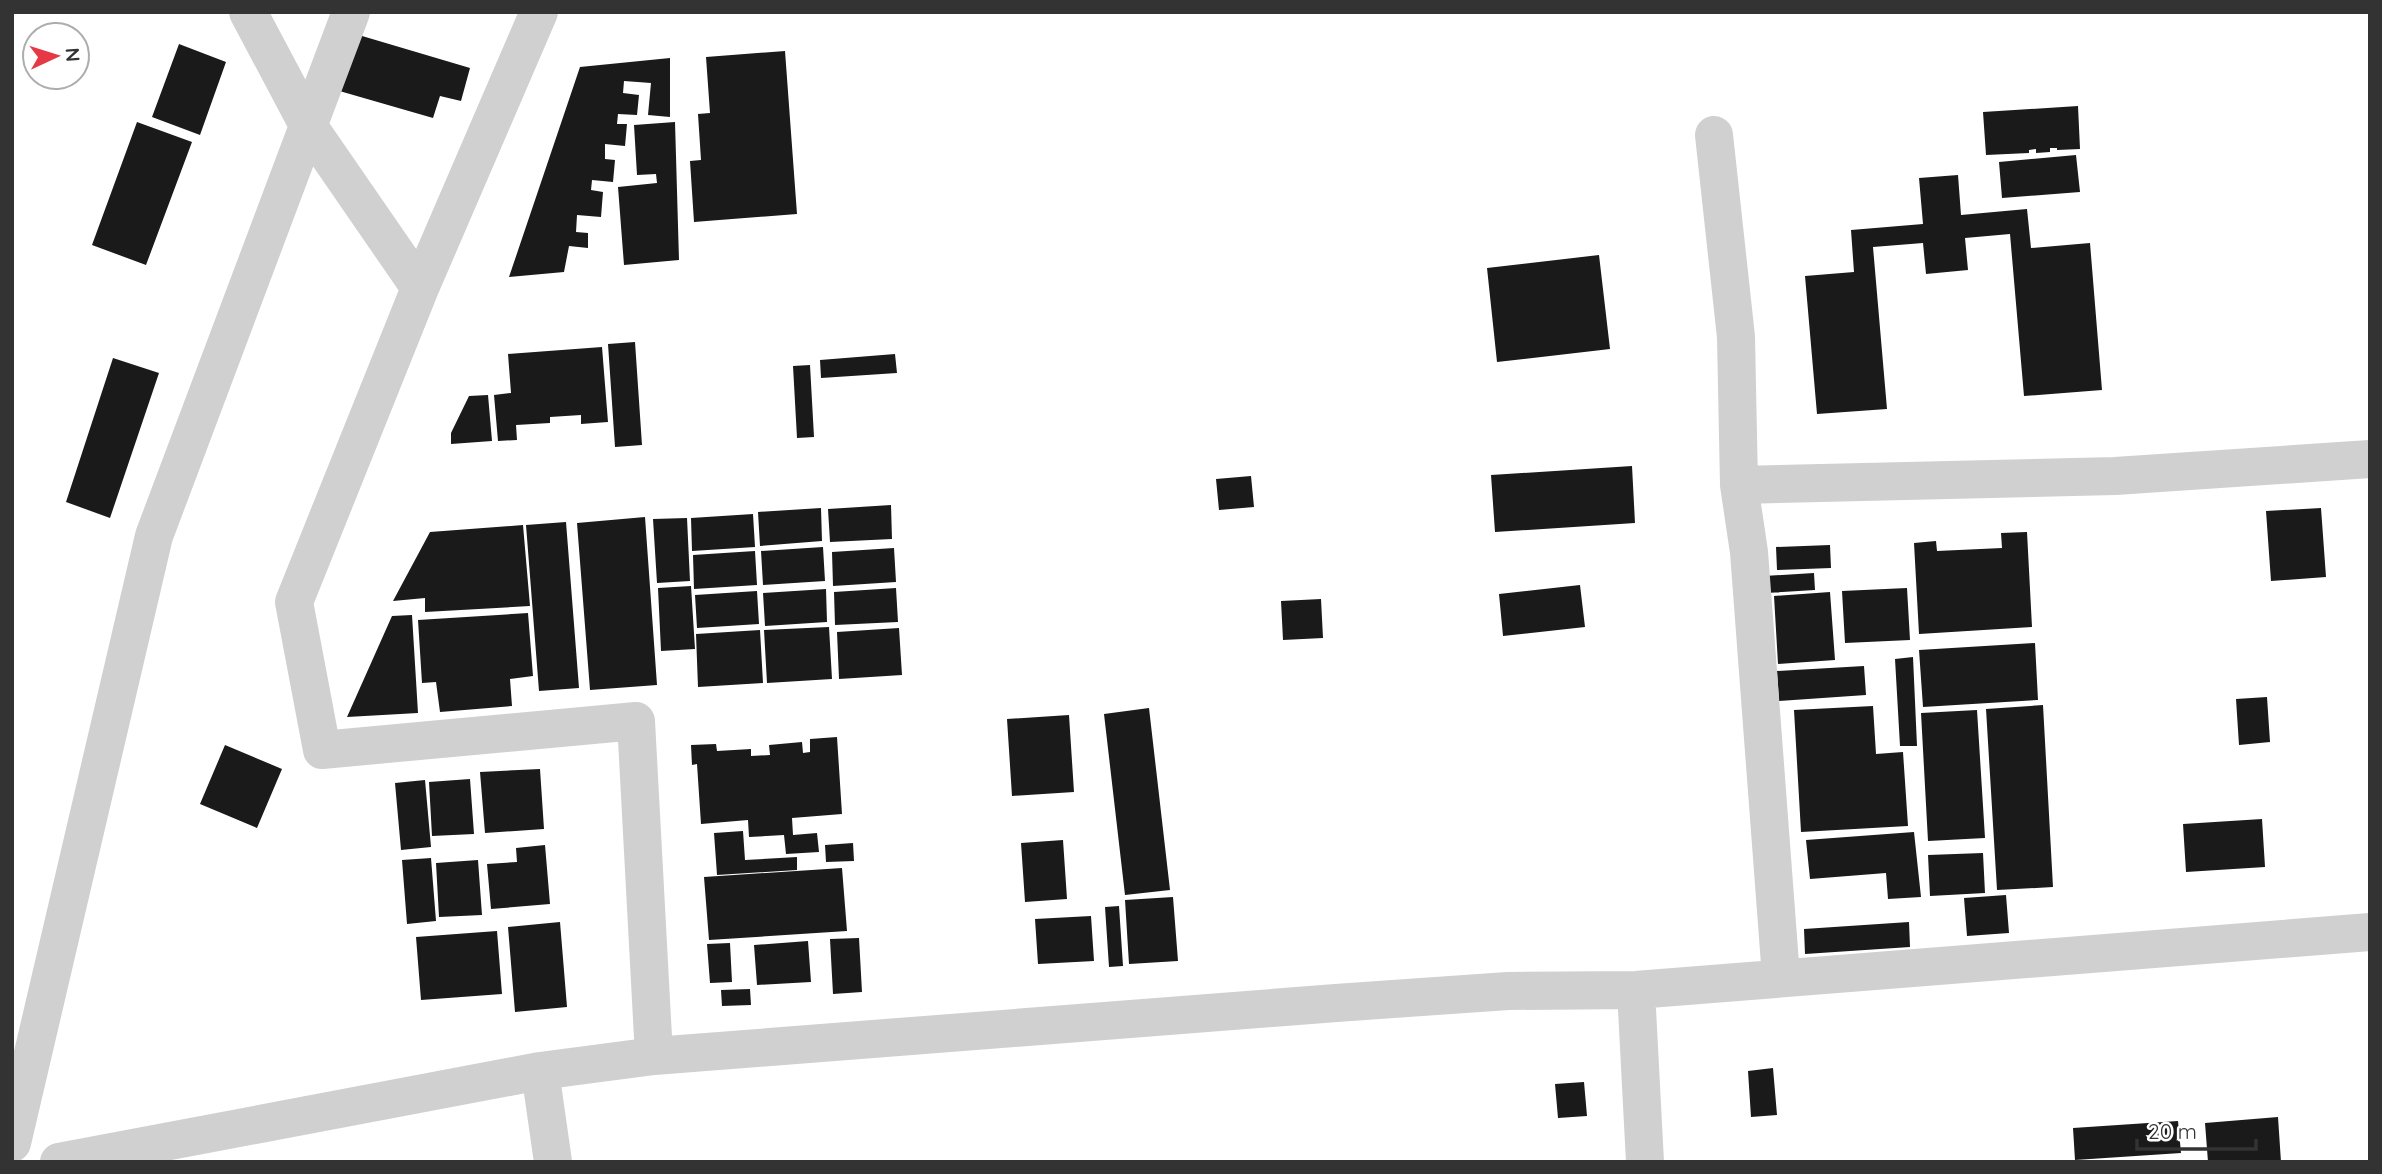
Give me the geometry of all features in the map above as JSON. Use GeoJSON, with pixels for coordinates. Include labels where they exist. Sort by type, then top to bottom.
{"type":"FeatureCollection","features":[{"type":"Feature","properties":{"kind":"street"},"geometry":{"type":"LineString","coordinates":[[248,12],[309,127],[420,288]]}},
{"type":"Feature","properties":{"kind":"street"},"geometry":{"type":"LineString","coordinates":[[12,1143],[154,536],[351,12]]}},
{"type":"Feature","properties":{"kind":"street"},"geometry":{"type":"LineString","coordinates":[[539,12],[420,288],[294,602],[322,750],[636,721],[654,1056]]}},
{"type":"Feature","properties":{"kind":"street"},"geometry":{"type":"LineString","coordinates":[[1714,135],[1736,337],[1739,485],[1749,552],[1781,977]]}},
{"type":"Feature","properties":{"kind":"street"},"geometry":{"type":"LineString","coordinates":[[1739,485],[2115,476],[2370,459]]}},
{"type":"Feature","properties":{"kind":"street"},"geometry":{"type":"LineString","coordinates":[[60,1162],[540,1072],[654,1056],[1508,991],[1636,990],[2370,932]]}},
{"type":"Feature","properties":{"kind":"street"},"geometry":{"type":"LineString","coordinates":[[1636,990],[1645,1162]]}},
{"type":"Feature","properties":{"kind":"street"},"geometry":{"type":"LineString","coordinates":[[540,1072],[554,1162]]}},
{"type":"Feature","properties":{"kind":"building"},"geometry":{"type":"Polygon","coordinates":[[[352,33],[470,68],[461,101],[440,96],[433,118],[336,90],[352,33]]]}},
{"type":"Feature","properties":{"kind":"building"},"geometry":{"type":"Polygon","coordinates":[[[179,44],[226,62],[200,135],[152,117],[179,44]]]}},
{"type":"Feature","properties":{"kind":"building"},"geometry":{"type":"Polygon","coordinates":[[[785,51],[797,214],[694,222],[690,161],[701,160],[698,114],[710,113],[706,57],[785,51]]]}},
{"type":"Feature","properties":{"kind":"building"},"geometry":{"type":"Polygon","coordinates":[[[670,58],[670,117],[648,115],[651,83],[624,81],[623,93],[639,95],[637,115],[618,114],[617,124],[627,124],[625,146],[605,144],[605,159],[615,160],[613,182],[592,180],[591,190],[603,192],[601,217],[577,215],[576,232],[588,233],[588,248],[569,246],[564,272],[509,277],[580,67],[670,58]]]}},
{"type":"Feature","properties":{"kind":"building"},"geometry":{"type":"Polygon","coordinates":[[[2078,106],[2080,149],[2050,148],[2050,152],[2036,153],[2036,149],[2029,150],[2029,153],[1986,155],[1983,112],[2078,106]]]}},
{"type":"Feature","properties":{"kind":"building"},"geometry":{"type":"Polygon","coordinates":[[[137,122],[192,142],[146,265],[92,245],[137,122]]]}},
{"type":"Feature","properties":{"kind":"building"},"geometry":{"type":"Polygon","coordinates":[[[675,122],[679,260],[624,265],[618,187],[657,183],[656,174],[637,175],[634,125],[675,122]]]}},
{"type":"Feature","properties":{"kind":"building"},"geometry":{"type":"Polygon","coordinates":[[[2076,155],[2080,192],[2002,198],[1999,162],[2076,155]]]}},
{"type":"Feature","properties":{"kind":"building"},"geometry":{"type":"Polygon","coordinates":[[[1958,175],[1961,215],[2027,209],[2031,248],[2090,243],[2102,390],[2024,396],[2010,234],[1965,238],[1968,270],[1926,274],[1923,243],[1873,247],[1887,409],[1817,414],[1805,276],[1854,272],[1851,230],[1923,224],[1919,178],[1958,175]]]}},
{"type":"Feature","properties":{"kind":"building"},"geometry":{"type":"Polygon","coordinates":[[[1599,255],[1610,349],[1497,362],[1487,268],[1599,255]]]}},
{"type":"Feature","properties":{"kind":"building"},"geometry":{"type":"Polygon","coordinates":[[[635,342],[642,445],[615,447],[608,344],[635,342]]]}},
{"type":"Feature","properties":{"kind":"building"},"geometry":{"type":"Polygon","coordinates":[[[602,347],[608,422],[581,424],[581,415],[550,417],[550,423],[516,425],[517,440],[498,441],[494,395],[511,393],[508,354],[602,347]]]}},
{"type":"Feature","properties":{"kind":"building"},"geometry":{"type":"Polygon","coordinates":[[[895,354],[897,373],[821,378],[820,360],[895,354]]]}},
{"type":"Feature","properties":{"kind":"building"},"geometry":{"type":"Polygon","coordinates":[[[113,358],[159,373],[110,518],[66,502],[113,358]]]}},
{"type":"Feature","properties":{"kind":"building"},"geometry":{"type":"Polygon","coordinates":[[[810,365],[814,437],[797,438],[793,366],[810,365]]]}},
{"type":"Feature","properties":{"kind":"building"},"geometry":{"type":"Polygon","coordinates":[[[488,395],[492,441],[451,444],[451,433],[469,396],[488,395]]]}},
{"type":"Feature","properties":{"kind":"building"},"geometry":{"type":"Polygon","coordinates":[[[1632,466],[1635,523],[1495,532],[1491,475],[1632,466]]]}},
{"type":"Feature","properties":{"kind":"building"},"geometry":{"type":"Polygon","coordinates":[[[1251,476],[1254,507],[1219,510],[1216,479],[1251,476]]]}},
{"type":"Feature","properties":{"kind":"building"},"geometry":{"type":"Polygon","coordinates":[[[891,505],[892,539],[830,542],[828,509],[891,505]]]}},
{"type":"Feature","properties":{"kind":"building"},"geometry":{"type":"Polygon","coordinates":[[[821,508],[822,541],[760,546],[758,512],[821,508]]]}},
{"type":"Feature","properties":{"kind":"building"},"geometry":{"type":"Polygon","coordinates":[[[2321,508],[2326,577],[2271,581],[2266,511],[2321,508]]]}},
{"type":"Feature","properties":{"kind":"building"},"geometry":{"type":"Polygon","coordinates":[[[753,514],[755,547],[692,551],[691,518],[753,514]]]}},
{"type":"Feature","properties":{"kind":"building"},"geometry":{"type":"Polygon","coordinates":[[[645,517],[657,685],[590,690],[577,523],[645,517]]]}},
{"type":"Feature","properties":{"kind":"building"},"geometry":{"type":"Polygon","coordinates":[[[687,518],[690,581],[657,583],[653,519],[687,518]]]}},
{"type":"Feature","properties":{"kind":"building"},"geometry":{"type":"Polygon","coordinates":[[[566,522],[579,688],[539,691],[526,525],[566,522]]]}},
{"type":"Feature","properties":{"kind":"building"},"geometry":{"type":"Polygon","coordinates":[[[523,525],[530,606],[425,612],[425,598],[393,601],[430,532],[523,525]]]}},
{"type":"Feature","properties":{"kind":"building"},"geometry":{"type":"Polygon","coordinates":[[[2027,532],[2032,627],[1919,634],[1914,543],[1936,541],[1937,551],[2002,548],[2001,533],[2027,532]]]}},
{"type":"Feature","properties":{"kind":"building"},"geometry":{"type":"Polygon","coordinates":[[[1830,545],[1831,568],[1777,570],[1776,547],[1830,545]]]}},
{"type":"Feature","properties":{"kind":"building"},"geometry":{"type":"Polygon","coordinates":[[[823,547],[825,581],[763,585],[761,551],[823,547]]]}},
{"type":"Feature","properties":{"kind":"building"},"geometry":{"type":"Polygon","coordinates":[[[894,548],[896,582],[833,586],[832,552],[894,548]]]}},
{"type":"Feature","properties":{"kind":"building"},"geometry":{"type":"Polygon","coordinates":[[[755,551],[757,585],[694,589],[693,555],[755,551]]]}},
{"type":"Feature","properties":{"kind":"building"},"geometry":{"type":"Polygon","coordinates":[[[1814,573],[1815,590],[1766,593],[1764,576],[1814,573]]]}},
{"type":"Feature","properties":{"kind":"building"},"geometry":{"type":"Polygon","coordinates":[[[1580,585],[1585,627],[1503,636],[1499,594],[1580,585]]]}},
{"type":"Feature","properties":{"kind":"building"},"geometry":{"type":"Polygon","coordinates":[[[691,586],[695,649],[661,651],[658,588],[691,586]]]}},
{"type":"Feature","properties":{"kind":"building"},"geometry":{"type":"Polygon","coordinates":[[[896,588],[898,622],[835,625],[834,592],[896,588]]]}},
{"type":"Feature","properties":{"kind":"building"},"geometry":{"type":"Polygon","coordinates":[[[1907,588],[1910,640],[1845,643],[1842,591],[1907,588]]]}},
{"type":"Feature","properties":{"kind":"building"},"geometry":{"type":"Polygon","coordinates":[[[826,589],[827,622],[765,626],[763,593],[826,589]]]}},
{"type":"Feature","properties":{"kind":"building"},"geometry":{"type":"Polygon","coordinates":[[[757,591],[759,624],[697,628],[695,595],[757,591]]]}},
{"type":"Feature","properties":{"kind":"building"},"geometry":{"type":"Polygon","coordinates":[[[1830,592],[1835,660],[1778,664],[1774,596],[1830,592]]]}},
{"type":"Feature","properties":{"kind":"building"},"geometry":{"type":"Polygon","coordinates":[[[1321,599],[1323,638],[1283,640],[1281,601],[1321,599]]]}},
{"type":"Feature","properties":{"kind":"building"},"geometry":{"type":"Polygon","coordinates":[[[528,613],[533,676],[510,679],[512,706],[440,712],[436,682],[422,683],[418,620],[528,613]]]}},
{"type":"Feature","properties":{"kind":"building"},"geometry":{"type":"Polygon","coordinates":[[[412,615],[418,713],[347,717],[392,616],[412,615]]]}},
{"type":"Feature","properties":{"kind":"building"},"geometry":{"type":"Polygon","coordinates":[[[829,627],[832,679],[767,683],[764,630],[829,627]]]}},
{"type":"Feature","properties":{"kind":"building"},"geometry":{"type":"Polygon","coordinates":[[[899,628],[902,675],[839,679],[837,632],[899,628]]]}},
{"type":"Feature","properties":{"kind":"building"},"geometry":{"type":"Polygon","coordinates":[[[760,630],[763,683],[698,687],[696,634],[760,630]]]}},
{"type":"Feature","properties":{"kind":"building"},"geometry":{"type":"Polygon","coordinates":[[[2035,643],[2038,700],[1923,707],[1919,650],[2035,643]]]}},
{"type":"Feature","properties":{"kind":"building"},"geometry":{"type":"Polygon","coordinates":[[[1913,657],[1917,746],[1900,746],[1895,659],[1913,657]]]}},
{"type":"Feature","properties":{"kind":"building"},"geometry":{"type":"Polygon","coordinates":[[[1864,666],[1866,695],[1779,701],[1777,671],[1864,666]]]}},
{"type":"Feature","properties":{"kind":"building"},"geometry":{"type":"Polygon","coordinates":[[[2267,697],[2270,742],[2239,745],[2236,699],[2267,697]]]}},
{"type":"Feature","properties":{"kind":"building"},"geometry":{"type":"Polygon","coordinates":[[[2043,705],[2053,887],[1997,890],[1986,709],[2043,705]]]}},
{"type":"Feature","properties":{"kind":"building"},"geometry":{"type":"Polygon","coordinates":[[[1873,706],[1876,754],[1903,752],[1908,826],[1801,832],[1794,710],[1873,706]]]}},
{"type":"Feature","properties":{"kind":"building"},"geometry":{"type":"Polygon","coordinates":[[[1149,708],[1170,890],[1125,895],[1104,714],[1149,708]]]}},
{"type":"Feature","properties":{"kind":"building"},"geometry":{"type":"Polygon","coordinates":[[[1977,710],[1985,838],[1928,841],[1921,713],[1977,710]]]}},
{"type":"Feature","properties":{"kind":"building"},"geometry":{"type":"Polygon","coordinates":[[[1069,715],[1074,792],[1012,796],[1007,719],[1069,715]]]}},
{"type":"Feature","properties":{"kind":"building"},"geometry":{"type":"Polygon","coordinates":[[[837,737],[842,814],[792,818],[793,835],[817,833],[819,852],[786,854],[784,835],[749,837],[748,820],[701,824],[697,764],[692,765],[691,745],[716,744],[717,751],[751,749],[751,756],[770,755],[769,745],[802,742],[803,753],[810,752],[810,739],[837,737]]]}},
{"type":"Feature","properties":{"kind":"building"},"geometry":{"type":"Polygon","coordinates":[[[225,745],[282,769],[257,828],[200,804],[225,745]]]}},
{"type":"Feature","properties":{"kind":"building"},"geometry":{"type":"Polygon","coordinates":[[[540,769],[544,829],[485,833],[480,772],[540,769]]]}},
{"type":"Feature","properties":{"kind":"building"},"geometry":{"type":"Polygon","coordinates":[[[470,779],[474,834],[432,836],[429,782],[470,779]]]}},
{"type":"Feature","properties":{"kind":"building"},"geometry":{"type":"Polygon","coordinates":[[[425,780],[431,847],[401,850],[395,783],[425,780]]]}},
{"type":"Feature","properties":{"kind":"building"},"geometry":{"type":"Polygon","coordinates":[[[2262,819],[2265,867],[2186,872],[2183,824],[2262,819]]]}},
{"type":"Feature","properties":{"kind":"building"},"geometry":{"type":"Polygon","coordinates":[[[743,831],[745,860],[797,857],[797,870],[717,875],[714,833],[743,831]]]}},
{"type":"Feature","properties":{"kind":"building"},"geometry":{"type":"Polygon","coordinates":[[[1914,832],[1921,897],[1888,899],[1886,873],[1810,879],[1806,840],[1914,832]]]}},
{"type":"Feature","properties":{"kind":"building"},"geometry":{"type":"Polygon","coordinates":[[[1063,840],[1067,899],[1025,902],[1021,843],[1063,840]]]}},
{"type":"Feature","properties":{"kind":"building"},"geometry":{"type":"Polygon","coordinates":[[[853,843],[854,861],[826,862],[825,845],[853,843]]]}},
{"type":"Feature","properties":{"kind":"building"},"geometry":{"type":"Polygon","coordinates":[[[545,845],[550,904],[491,909],[487,864],[517,862],[516,848],[545,845]]]}},
{"type":"Feature","properties":{"kind":"building"},"geometry":{"type":"Polygon","coordinates":[[[1983,853],[1985,893],[1930,896],[1928,855],[1983,853]]]}},
{"type":"Feature","properties":{"kind":"building"},"geometry":{"type":"Polygon","coordinates":[[[431,858],[436,921],[407,924],[402,860],[431,858]]]}},
{"type":"Feature","properties":{"kind":"building"},"geometry":{"type":"Polygon","coordinates":[[[478,860],[482,915],[439,917],[436,863],[478,860]]]}},
{"type":"Feature","properties":{"kind":"building"},"geometry":{"type":"Polygon","coordinates":[[[842,868],[847,931],[709,940],[704,877],[842,868]]]}},
{"type":"Feature","properties":{"kind":"building"},"geometry":{"type":"Polygon","coordinates":[[[2006,895],[2009,933],[1967,936],[1964,898],[2006,895]]]}},
{"type":"Feature","properties":{"kind":"building"},"geometry":{"type":"Polygon","coordinates":[[[1173,897],[1178,961],[1129,964],[1125,900],[1173,897]]]}},
{"type":"Feature","properties":{"kind":"building"},"geometry":{"type":"Polygon","coordinates":[[[1119,906],[1123,966],[1109,967],[1105,907],[1119,906]]]}},
{"type":"Feature","properties":{"kind":"building"},"geometry":{"type":"Polygon","coordinates":[[[1091,916],[1094,961],[1038,964],[1035,919],[1091,916]]]}},
{"type":"Feature","properties":{"kind":"building"},"geometry":{"type":"Polygon","coordinates":[[[560,922],[567,1007],[515,1012],[508,927],[560,922]]]}},
{"type":"Feature","properties":{"kind":"building"},"geometry":{"type":"Polygon","coordinates":[[[1909,922],[1910,947],[1805,954],[1804,929],[1909,922]]]}},
{"type":"Feature","properties":{"kind":"building"},"geometry":{"type":"Polygon","coordinates":[[[497,931],[502,994],[421,1000],[416,937],[497,931]]]}},
{"type":"Feature","properties":{"kind":"building"},"geometry":{"type":"Polygon","coordinates":[[[859,938],[862,992],[833,994],[830,939],[859,938]]]}},
{"type":"Feature","properties":{"kind":"building"},"geometry":{"type":"Polygon","coordinates":[[[808,941],[811,982],[757,985],[754,945],[808,941]]]}},
{"type":"Feature","properties":{"kind":"building"},"geometry":{"type":"Polygon","coordinates":[[[730,943],[732,982],[710,983],[707,944],[730,943]]]}},
{"type":"Feature","properties":{"kind":"building"},"geometry":{"type":"Polygon","coordinates":[[[750,989],[751,1005],[722,1006],[721,990],[750,989]]]}},
{"type":"Feature","properties":{"kind":"building"},"geometry":{"type":"Polygon","coordinates":[[[1773,1068],[1777,1115],[1751,1117],[1748,1071],[1773,1068]]]}},
{"type":"Feature","properties":{"kind":"building"},"geometry":{"type":"Polygon","coordinates":[[[1584,1082],[1587,1116],[1558,1118],[1555,1084],[1584,1082]]]}},
{"type":"Feature","properties":{"kind":"building"},"geometry":{"type":"Polygon","coordinates":[[[2278,1117],[2281,1162],[2208,1162],[2205,1123],[2278,1117]]]}},
{"type":"Feature","properties":{"kind":"building"},"geometry":{"type":"Polygon","coordinates":[[[2178,1121],[2181,1153],[2075,1160],[2073,1128],[2178,1121]]]}}]}
